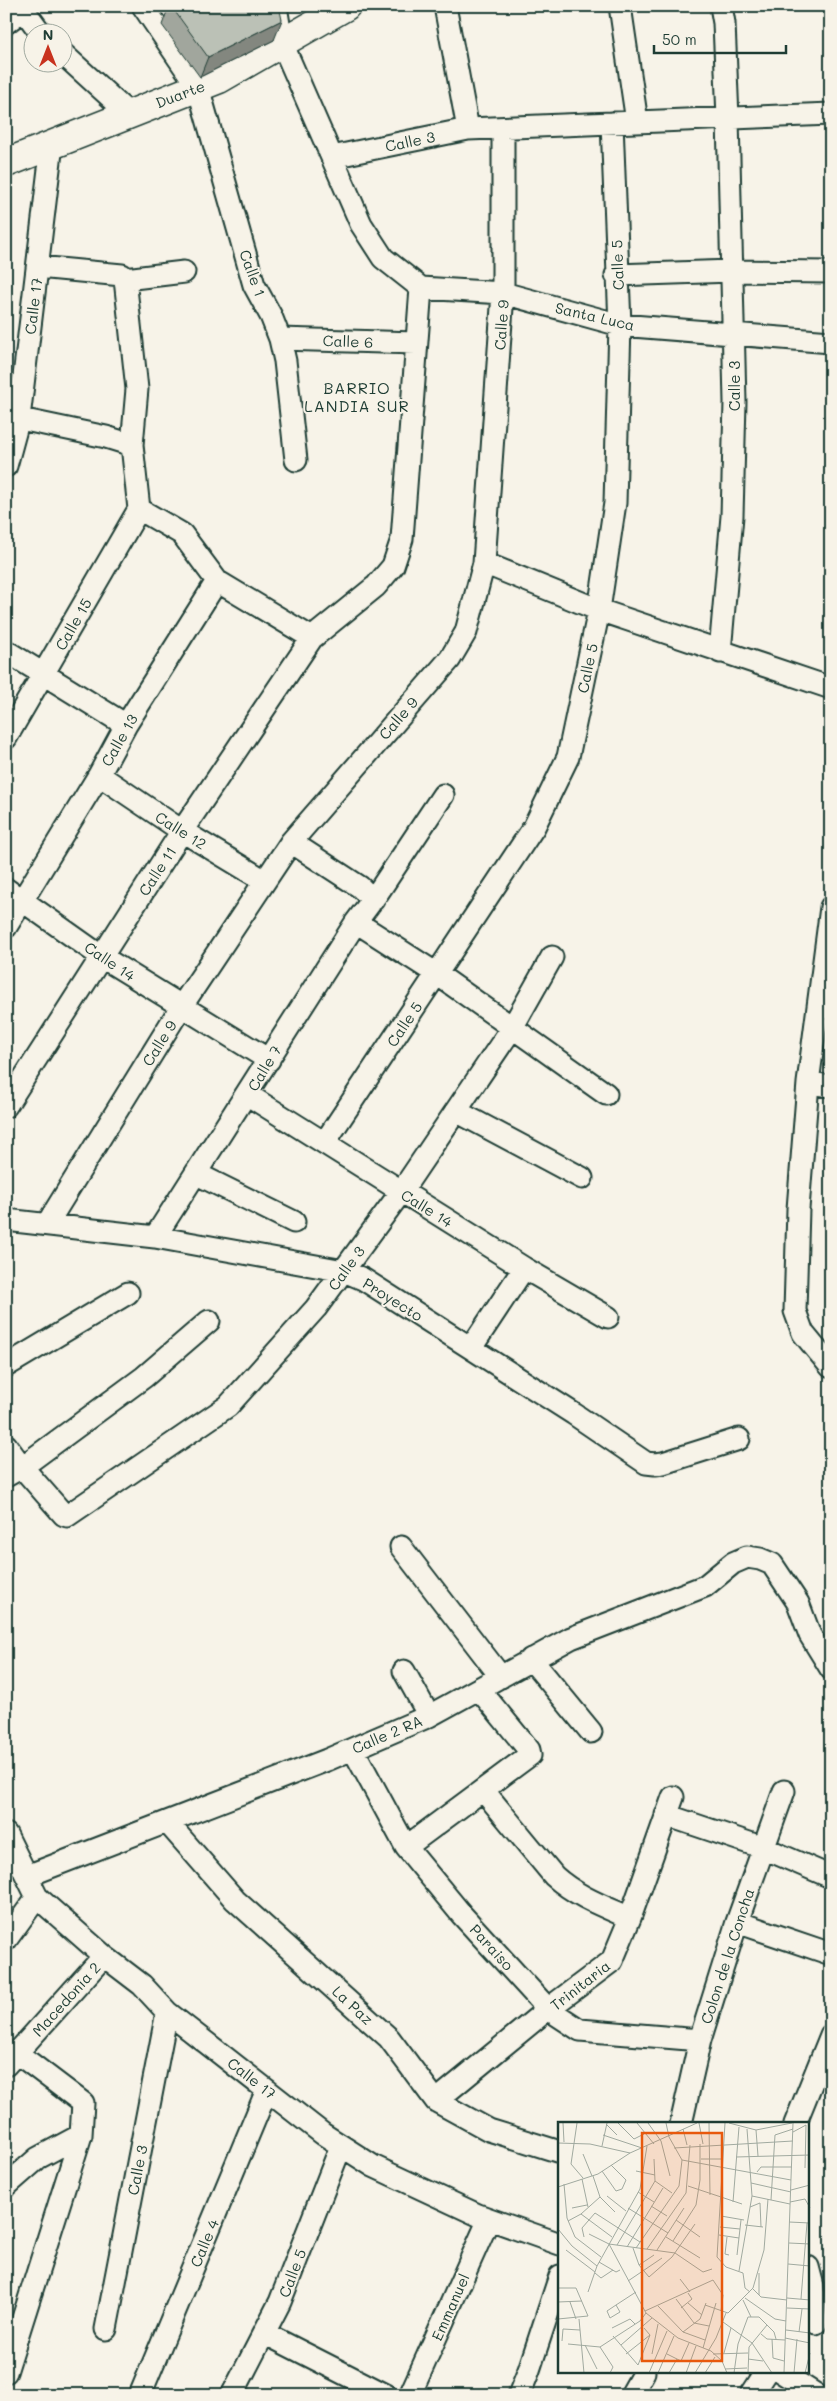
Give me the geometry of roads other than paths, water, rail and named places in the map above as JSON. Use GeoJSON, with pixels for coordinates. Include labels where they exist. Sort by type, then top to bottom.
{"type":"FeatureCollection","features":[{"type":"Feature","properties":{"kind":"street","name":"Calle 1"},"geometry":{"type":"LineString","coordinates":[[143,6],[198,88],[254,285],[271,316],[280,339],[285,361],[296,460]]}},
{"type":"Feature","properties":{"kind":"street"},"geometry":{"type":"LineString","coordinates":[[276,6],[282,43],[361,224],[384,258],[421,288]]}},
{"type":"Feature","properties":{"kind":"street","name":"Duarte"},"geometry":{"type":"LineString","coordinates":[[6,163],[219,79],[346,6]]}},
{"type":"Feature","properties":{"kind":"street"},"geometry":{"type":"LineString","coordinates":[[445,6],[468,129]]}},
{"type":"Feature","properties":{"kind":"street"},"geometry":{"type":"LineString","coordinates":[[620,6],[637,122]]}},
{"type":"Feature","properties":{"kind":"street","name":"Calle 3"},"geometry":{"type":"LineString","coordinates":[[720,652],[732,516],[734,335],[728,118],[724,23],[721,6]]}},
{"type":"Feature","properties":{"kind":"street"},"geometry":{"type":"LineString","coordinates":[[6,23],[22,8],[32,22]]}},
{"type":"Feature","properties":{"kind":"street"},"geometry":{"type":"LineString","coordinates":[[72,62],[129,114]]}},
{"type":"Feature","properties":{"kind":"street","name":"Calle 3"},"geometry":{"type":"LineString","coordinates":[[332,157],[468,129],[831,114]]}},
{"type":"Feature","properties":{"kind":"street","name":"Calle 5"},"geometry":{"type":"LineString","coordinates":[[325,1142],[534,827],[568,757],[599,610],[615,502],[620,325],[616,275],[612,123]]}},
{"type":"Feature","properties":{"kind":"street","name":"Calle 9"},"geometry":{"type":"LineString","coordinates":[[47,1224],[181,1007],[292,842],[450,658],[466,632],[484,563],[503,293],[503,128]]}},
{"type":"Feature","properties":{"kind":"street","name":"Calle 17"},"geometry":{"type":"LineString","coordinates":[[6,466],[12,417],[38,267],[52,144]]}},
{"type":"Feature","properties":{"kind":"street"},"geometry":{"type":"LineString","coordinates":[[38,267],[118,273],[125,280],[137,389],[132,445],[138,509],[182,534],[217,581],[312,638]]}},
{"type":"Feature","properties":{"kind":"street"},"geometry":{"type":"LineString","coordinates":[[616,275],[732,271],[831,272]]}},
{"type":"Feature","properties":{"kind":"street"},"geometry":{"type":"LineString","coordinates":[[125,280],[184,272]]}},
{"type":"Feature","properties":{"kind":"street","name":"Santa Luca"},"geometry":{"type":"LineString","coordinates":[[421,288],[503,293],[620,325],[831,342]]}},
{"type":"Feature","properties":{"kind":"street","name":"Calle 11"},"geometry":{"type":"LineString","coordinates":[[6,1106],[182,832],[312,638],[376,586],[393,566],[402,539],[421,288]]}},
{"type":"Feature","properties":{"kind":"street","name":"Calle 6"},"geometry":{"type":"LineString","coordinates":[[280,339],[416,343]]}},
{"type":"Feature","properties":{"kind":"street"},"geometry":{"type":"LineString","coordinates":[[12,417],[106,437],[132,445]]}},
{"type":"Feature","properties":{"kind":"street","name":"Calle 15"},"geometry":{"type":"LineString","coordinates":[[6,738],[138,509]]}},
{"type":"Feature","properties":{"kind":"street"},"geometry":{"type":"LineString","coordinates":[[484,563],[599,610],[831,688]]}},
{"type":"Feature","properties":{"kind":"street","name":"Calle 13"},"geometry":{"type":"LineString","coordinates":[[6,927],[15,895],[98,776],[126,725],[217,581]]}},
{"type":"Feature","properties":{"kind":"street"},"geometry":{"type":"LineString","coordinates":[[6,651],[126,725]]}},
{"type":"Feature","properties":{"kind":"street","name":"Calle 12"},"geometry":{"type":"LineString","coordinates":[[98,776],[182,832],[265,881]]}},
{"type":"Feature","properties":{"kind":"street","name":"Calle 7"},"geometry":{"type":"LineString","coordinates":[[155,1237],[248,1095],[268,1060],[356,922],[373,900],[443,795]]}},
{"type":"Feature","properties":{"kind":"street"},"geometry":{"type":"LineString","coordinates":[[292,842],[360,887],[373,900]]}},
{"type":"Feature","properties":{"kind":"street","name":"Calle 14"},"geometry":{"type":"LineString","coordinates":[[15,895],[102,957],[268,1060]]}},
{"type":"Feature","properties":{"kind":"street"},"geometry":{"type":"LineString","coordinates":[[831,906],[825,996],[808,1083],[798,1209],[795,1311],[803,1333],[831,1367]]}},
{"type":"Feature","properties":{"kind":"street"},"geometry":{"type":"LineString","coordinates":[[356,922],[438,974],[606,1094]]}},
{"type":"Feature","properties":{"kind":"street","name":"Calle 3"},"geometry":{"type":"LineString","coordinates":[[14,1471],[64,1515],[71,1515],[228,1406],[316,1308],[344,1272],[401,1192],[512,1028],[552,957]]}},
{"type":"Feature","properties":{"kind":"street"},"geometry":{"type":"LineString","coordinates":[[808,1083],[831,1086]]}},
{"type":"Feature","properties":{"kind":"street","name":"Calle 14"},"geometry":{"type":"LineString","coordinates":[[248,1095],[524,1268],[608,1317]]}},
{"type":"Feature","properties":{"kind":"street"},"geometry":{"type":"LineString","coordinates":[[456,1111],[582,1178]]}},
{"type":"Feature","properties":{"kind":"street"},"geometry":{"type":"LineString","coordinates":[[197,1174],[294,1222]]}},
{"type":"Feature","properties":{"kind":"street","name":"Proyecto"},"geometry":{"type":"LineString","coordinates":[[6,1220],[155,1237],[344,1272],[362,1279],[646,1463],[663,1463],[739,1439]]}},
{"type":"Feature","properties":{"kind":"street"},"geometry":{"type":"LineString","coordinates":[[471,1348],[524,1268]]}},
{"type":"Feature","properties":{"kind":"street"},"geometry":{"type":"LineString","coordinates":[[6,1366],[128,1293]]}},
{"type":"Feature","properties":{"kind":"street"},"geometry":{"type":"LineString","coordinates":[[6,1445],[14,1471],[144,1377],[209,1321]]}},
{"type":"Feature","properties":{"kind":"street"},"geometry":{"type":"LineString","coordinates":[[400,1547],[501,1677]]}},
{"type":"Feature","properties":{"kind":"street","name":"Calle 2 RA"},"geometry":{"type":"LineString","coordinates":[[27,1876],[353,1749],[428,1716],[571,1638],[700,1588],[733,1562],[747,1557],[760,1559],[772,1564],[798,1603],[810,1635],[831,1669]]}},
{"type":"Feature","properties":{"kind":"street"},"geometry":{"type":"LineString","coordinates":[[531,1659],[591,1732]]}},
{"type":"Feature","properties":{"kind":"street"},"geometry":{"type":"LineString","coordinates":[[404,1671],[428,1716]]}},
{"type":"Feature","properties":{"kind":"street"},"geometry":{"type":"LineString","coordinates":[[406,1847],[531,1753],[479,1689]]}},
{"type":"Feature","properties":{"kind":"street","name":"Paraiso"},"geometry":{"type":"LineString","coordinates":[[353,1749],[406,1847],[462,1915],[548,2009],[580,2030],[700,2040]]}},
{"type":"Feature","properties":{"kind":"street"},"geometry":{"type":"LineString","coordinates":[[483,1790],[554,1876],[565,1886],[576,1894],[630,1918]]}},
{"type":"Feature","properties":{"kind":"street","name":"Colon de la Concha"},"geometry":{"type":"LineString","coordinates":[[681,2122],[700,2040],[737,1922],[784,1791]]}},
{"type":"Feature","properties":{"kind":"street","name":"Trinitaria"},"geometry":{"type":"LineString","coordinates":[[436,2101],[548,2009],[612,1961],[630,1918],[670,1806],[764,1848]]}},
{"type":"Feature","properties":{"kind":"street","name":"La Paz"},"geometry":{"type":"LineString","coordinates":[[167,1822],[235,1900],[388,2038],[436,2101],[490,2130],[558,2151]]}},
{"type":"Feature","properties":{"kind":"street","name":"Calle 17"},"geometry":{"type":"LineString","coordinates":[[6,1834],[37,1897],[104,1956],[142,1985],[167,2012],[341,2146],[373,2166],[489,2220],[558,2243]]}},
{"type":"Feature","properties":{"kind":"street"},"geometry":{"type":"LineString","coordinates":[[764,1848],[830,1872]]}},
{"type":"Feature","properties":{"kind":"street"},"geometry":{"type":"LineString","coordinates":[[6,1940],[37,1897]]}},
{"type":"Feature","properties":{"kind":"street"},"geometry":{"type":"LineString","coordinates":[[737,1922],[831,1954]]}},
{"type":"Feature","properties":{"kind":"street","name":"Macedonia 2"},"geometry":{"type":"LineString","coordinates":[[12,2059],[104,1956]]}},
{"type":"Feature","properties":{"kind":"street","name":"Calle 3"},"geometry":{"type":"LineString","coordinates":[[106,2328],[167,2012]]}},
{"type":"Feature","properties":{"kind":"street"},"geometry":{"type":"LineString","coordinates":[[796,2122],[831,2035]]}},
{"type":"Feature","properties":{"kind":"street"},"geometry":{"type":"LineString","coordinates":[[6,2372],[81,2135],[83,2103],[12,2059]]}},
{"type":"Feature","properties":{"kind":"street","name":"Calle 4"},"geometry":{"type":"LineString","coordinates":[[140,2395],[268,2090]]}},
{"type":"Feature","properties":{"kind":"street"},"geometry":{"type":"LineString","coordinates":[[6,2186],[38,2158],[81,2135]]}},
{"type":"Feature","properties":{"kind":"street","name":"Calle 5"},"geometry":{"type":"LineString","coordinates":[[232,2395],[280,2302],[341,2146]]}},
{"type":"Feature","properties":{"kind":"street","name":"Emmanuel"},"geometry":{"type":"LineString","coordinates":[[410,2395],[489,2220]]}},
{"type":"Feature","properties":{"kind":"street"},"geometry":{"type":"LineString","coordinates":[[810,2275],[818,2323]]}},
{"type":"Feature","properties":{"kind":"street"},"geometry":{"type":"LineString","coordinates":[[519,2395],[558,2282]]}},
{"type":"Feature","properties":{"kind":"street"},"geometry":{"type":"LineString","coordinates":[[264,2333],[360,2389],[386,2395]]}},
{"type":"Feature","properties":{"kind":"street"},"geometry":{"type":"LineString","coordinates":[[631,2395],[643,2374]]}},
{"type":"Feature","properties":{"kind":"street"},"geometry":{"type":"LineString","coordinates":[[751,2395],[765,2374]]}},
{"type":"Feature","properties":{"kind":"street"},"geometry":{"type":"LineString","coordinates":[[784,2374],[817,2395]]}},
{"type":"Feature","properties":{"kind":"district","name":"BARRIO LANDIA SUR"},"geometry":{"type":"Point","coordinates":[357,396]}}]}
